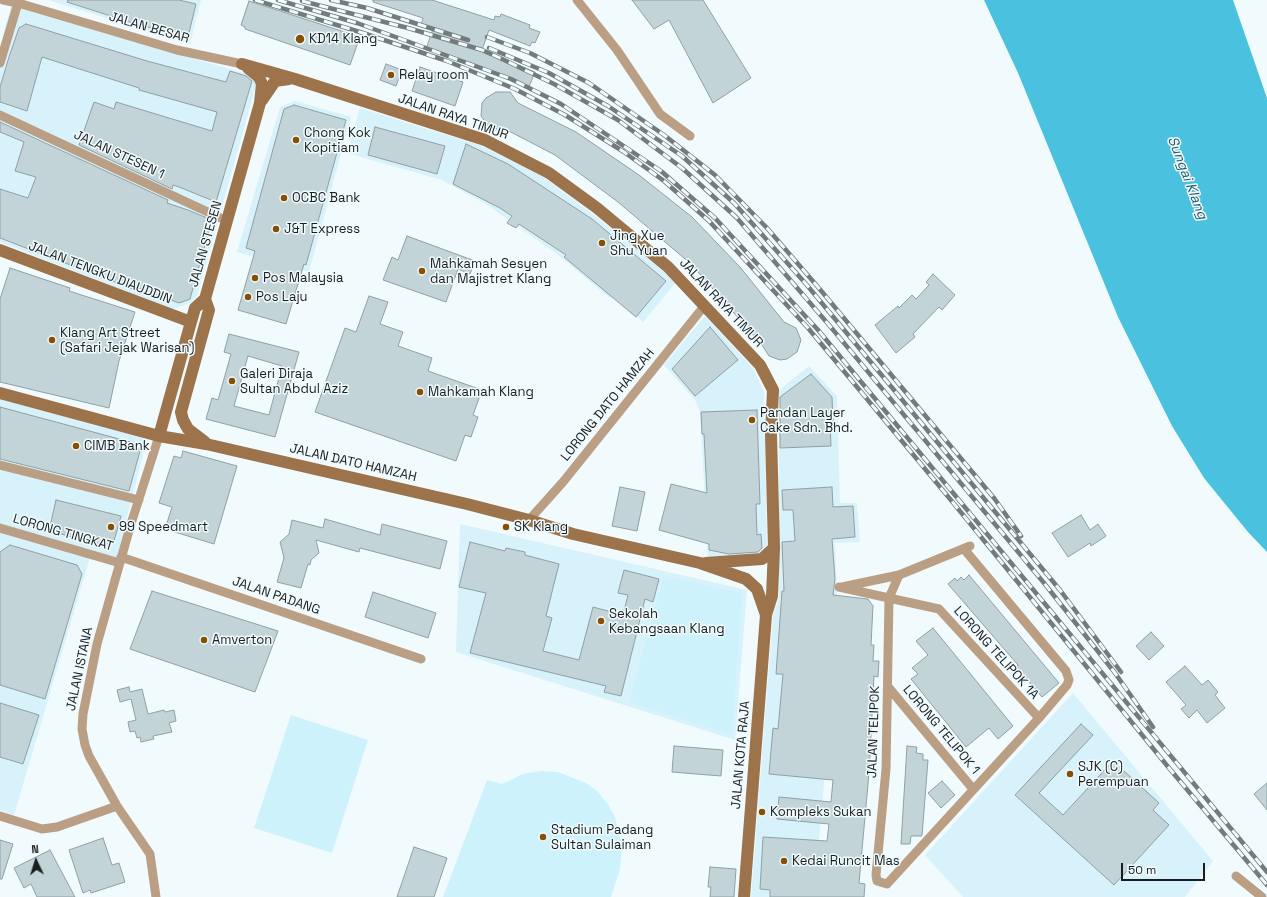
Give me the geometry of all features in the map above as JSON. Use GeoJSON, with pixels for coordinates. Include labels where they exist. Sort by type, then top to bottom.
{"type":"FeatureCollection","features":[{"type":"Feature","properties":{"kind":"main road","name":"JALAN RAYA TIMUR"},"geometry":{"type":"LineString","coordinates":[[242,64],[295,79],[459,131],[485,140],[510,152],[548,173],[597,208],[668,267],[705,305],[760,365],[773,390],[772,435],[774,548],[772,596],[766,615]]}},
{"type":"Feature","properties":{"kind":"main road","name":"JALAN STESEN"},"geometry":{"type":"LineString","coordinates":[[159,436],[190,322],[195,308],[205,299],[260,103],[262,84],[259,76],[242,64]]}},
{"type":"Feature","properties":{"kind":"main road","name":"JALAN STESEN"},"geometry":{"type":"LineString","coordinates":[[260,103],[275,81],[295,79]]}},
{"type":"Feature","properties":{"kind":"main road","name":"JALAN TENGKU DIAUDDIN"},"geometry":{"type":"LineString","coordinates":[[0,250],[190,322]]}},
{"type":"Feature","properties":{"kind":"main road"},"geometry":{"type":"LineString","coordinates":[[205,299],[209,310],[181,412],[188,429],[206,444]]}},
{"type":"Feature","properties":{"kind":"main road","name":"JALAN DATO HAMZAH"},"geometry":{"type":"LineString","coordinates":[[0,393],[159,436],[206,444],[529,520],[573,534],[700,563]]}},
{"type":"Feature","properties":{"kind":"main road"},"geometry":{"type":"LineString","coordinates":[[700,563],[762,559],[774,548]]}},
{"type":"Feature","properties":{"kind":"main road"},"geometry":{"type":"LineString","coordinates":[[700,563],[746,579],[757,588],[766,615]]}},
{"type":"Feature","properties":{"kind":"main road","name":"JALAN KOTA RAJA"},"geometry":{"type":"LineString","coordinates":[[744,897],[766,615]]}},
{"type":"Feature","properties":{"kind":"street","name":"JALAN BESAR"},"geometry":{"type":"LineString","coordinates":[[3,0],[18,2],[176,50],[242,64]]}},
{"type":"Feature","properties":{"kind":"street"},"geometry":{"type":"LineString","coordinates":[[576,0],[617,50],[660,114],[690,136]]}},
{"type":"Feature","properties":{"kind":"street"},"geometry":{"type":"LineString","coordinates":[[0,63],[18,2]]}},
{"type":"Feature","properties":{"kind":"street","name":"JALAN STESEN 1"},"geometry":{"type":"LineString","coordinates":[[0,114],[227,221]]}},
{"type":"Feature","properties":{"kind":"street","name":"LORONG DATO HAMZAH"},"geometry":{"type":"LineString","coordinates":[[529,520],[563,482],[705,305]]}},
{"type":"Feature","properties":{"kind":"street","name":"JALAN ISTANA"},"geometry":{"type":"LineString","coordinates":[[156,897],[150,854],[117,806],[89,756],[82,729],[83,714],[97,644],[159,436]]}},
{"type":"Feature","properties":{"kind":"street"},"geometry":{"type":"LineString","coordinates":[[0,465],[139,500]]}},
{"type":"Feature","properties":{"kind":"street","name":"LORONG TINGKAT"},"geometry":{"type":"LineString","coordinates":[[0,528],[121,560]]}},
{"type":"Feature","properties":{"kind":"street"},"geometry":{"type":"LineString","coordinates":[[898,575],[967,548],[1068,674],[1067,685],[973,789]]}},
{"type":"Feature","properties":{"kind":"street","name":"JALAN PADANG"},"geometry":{"type":"LineString","coordinates":[[121,560],[422,659]]}},
{"type":"Feature","properties":{"kind":"street","name":"LORONG TELIPOK 1A"},"geometry":{"type":"LineString","coordinates":[[898,575],[839,588],[939,609],[1038,718]]}},
{"type":"Feature","properties":{"kind":"street","name":"JALAN TELIPOK"},"geometry":{"type":"LineString","coordinates":[[898,575],[889,598],[889,688],[886,769],[876,875],[877,881],[887,884],[973,789]]}},
{"type":"Feature","properties":{"kind":"street","name":"LORONG TELIPOK 1"},"geometry":{"type":"LineString","coordinates":[[889,688],[973,789]]}},
{"type":"Feature","properties":{"kind":"street"},"geometry":{"type":"LineString","coordinates":[[0,816],[42,829],[57,827],[117,806]]}},
{"type":"Feature","properties":{"kind":"street"},"geometry":{"type":"LineString","coordinates":[[1236,876],[1262,897]]}},
{"type":"Feature","properties":{"kind":"shaded area"},"geometry":{"type":"Polygon","coordinates":[[[48,0],[201,0],[190,44],[48,0]]]}},
{"type":"Feature","properties":{"kind":"shaded area"},"geometry":{"type":"Polygon","coordinates":[[[11,6],[254,76],[257,82],[197,296],[190,303],[173,309],[0,242],[0,47],[11,6]]]}},
{"type":"Feature","properties":{"kind":"shaded area"},"geometry":{"type":"Polygon","coordinates":[[[295,101],[351,117],[309,272],[237,252],[280,107],[295,101]]]}},
{"type":"Feature","properties":{"kind":"shaded area"},"geometry":{"type":"Polygon","coordinates":[[[360,108],[482,146],[509,158],[546,179],[589,211],[661,269],[675,284],[643,322],[620,301],[607,296],[557,254],[489,206],[442,180],[347,153],[360,108]]]}},
{"type":"Feature","properties":{"kind":"shaded area"},"geometry":{"type":"Polygon","coordinates":[[[705,316],[753,368],[764,391],[767,547],[759,556],[708,559],[700,412],[695,400],[664,365],[705,316]]]}},
{"type":"Feature","properties":{"kind":"shaded area"},"geometry":{"type":"Polygon","coordinates":[[[809,366],[837,396],[840,503],[857,503],[860,542],[835,543],[837,592],[832,692],[814,897],[751,897],[773,616],[779,598],[779,390],[809,366]]]}},
{"type":"Feature","properties":{"kind":"shaded area"},"geometry":{"type":"Polygon","coordinates":[[[0,399],[147,439],[117,557],[92,551],[14,815],[0,810],[0,399]]]}},
{"type":"Feature","properties":{"kind":"shaded area","name":"Sekolah Kebangsaan Klang"},"geometry":{"type":"Polygon","coordinates":[[[460,524],[747,590],[735,740],[456,652],[460,524]]]}},
{"type":"Feature","properties":{"kind":"shaded area"},"geometry":{"type":"Polygon","coordinates":[[[664,576],[742,593],[732,735],[629,702],[664,576]]]}},
{"type":"Feature","properties":{"kind":"shaded area","name":"SJK (C) Perempuan"},"geometry":{"type":"Polygon","coordinates":[[[1073,693],[1213,861],[1185,897],[963,897],[925,855],[1073,693]]]}},
{"type":"Feature","properties":{"kind":"shaded area"},"geometry":{"type":"Polygon","coordinates":[[[291,715],[368,740],[332,853],[254,828],[291,715]]]}},
{"type":"Feature","properties":{"kind":"shaded area","name":"Stadium Padang Sultan Sulaiman"},"geometry":{"type":"Polygon","coordinates":[[[541,771],[558,772],[586,783],[597,791],[608,804],[615,817],[622,845],[620,869],[611,897],[443,897],[487,780],[502,784],[523,774],[541,771]]]}},
{"type":"Feature","properties":{"kind":"water","name":"Sungai Klang"},"geometry":{"type":"Polygon","coordinates":[[[984,0],[1233,0],[1267,98],[1267,552],[1248,532],[1204,478],[1172,426],[1118,317],[1018,73],[984,0]]]}},
{"type":"Feature","properties":{"kind":"building"},"geometry":{"type":"Polygon","coordinates":[[[68,0],[179,0],[196,4],[188,37],[139,25],[67,2],[68,0]]]}},
{"type":"Feature","properties":{"kind":"building"},"geometry":{"type":"Polygon","coordinates":[[[373,0],[432,0],[494,20],[495,16],[500,17],[501,14],[530,25],[529,28],[540,32],[535,43],[532,42],[530,46],[489,30],[482,50],[535,72],[529,87],[477,65],[426,49],[433,29],[421,25],[423,18],[373,2],[373,0]]]}},
{"type":"Feature","properties":{"kind":"building"},"geometry":{"type":"Polygon","coordinates":[[[632,0],[703,0],[751,78],[713,103],[669,20],[654,29],[632,0]]]}},
{"type":"Feature","properties":{"kind":"building"},"geometry":{"type":"Polygon","coordinates":[[[249,1],[360,37],[350,65],[245,29],[245,27],[241,25],[249,1]]]}},
{"type":"Feature","properties":{"kind":"building"},"geometry":{"type":"Polygon","coordinates":[[[26,24],[147,61],[226,82],[230,71],[246,76],[252,81],[216,202],[173,185],[172,189],[79,145],[94,102],[114,109],[116,102],[212,131],[217,112],[139,90],[139,88],[42,57],[27,111],[0,102],[0,87],[9,57],[19,28],[26,24]]]}},
{"type":"Feature","properties":{"kind":"building","name":"Relay room"},"geometry":{"type":"Polygon","coordinates":[[[386,64],[402,70],[396,86],[380,80],[386,64]]]}},
{"type":"Feature","properties":{"kind":"building"},"geometry":{"type":"Polygon","coordinates":[[[420,67],[463,82],[455,106],[412,91],[420,67]]]}},
{"type":"Feature","properties":{"kind":"building"},"geometry":{"type":"Polygon","coordinates":[[[496,92],[510,92],[518,103],[576,132],[639,175],[692,217],[740,267],[784,322],[796,328],[801,340],[797,352],[787,359],[780,360],[769,356],[762,345],[691,264],[618,202],[555,155],[505,129],[499,130],[488,126],[481,116],[482,103],[486,98],[496,92]]]}},
{"type":"Feature","properties":{"kind":"building"},"geometry":{"type":"Polygon","coordinates":[[[294,105],[346,120],[306,265],[304,264],[286,324],[238,310],[255,251],[246,248],[284,109],[294,105]]]}},
{"type":"Feature","properties":{"kind":"building"},"geometry":{"type":"Polygon","coordinates":[[[0,122],[168,200],[167,203],[212,220],[190,299],[179,303],[139,288],[138,291],[0,238],[0,189],[28,198],[36,177],[15,171],[24,142],[0,132],[0,122]]]}},
{"type":"Feature","properties":{"kind":"building"},"geometry":{"type":"Polygon","coordinates":[[[375,127],[445,146],[437,174],[368,155],[375,127]]]}},
{"type":"Feature","properties":{"kind":"building"},"geometry":{"type":"Polygon","coordinates":[[[466,144],[508,164],[592,219],[666,281],[636,317],[564,257],[566,255],[519,224],[516,228],[507,223],[512,216],[500,208],[453,184],[466,144]]]}},
{"type":"Feature","properties":{"kind":"building","name":"Mahkamah Sesyen dan Majistret Klang"},"geometry":{"type":"Polygon","coordinates":[[[407,236],[475,261],[470,274],[458,269],[446,302],[383,280],[392,257],[398,260],[407,236]]]}},
{"type":"Feature","properties":{"kind":"building"},"geometry":{"type":"Polygon","coordinates":[[[10,268],[70,288],[69,291],[135,312],[119,361],[109,408],[0,382],[0,299],[10,268]]]}},
{"type":"Feature","properties":{"kind":"building"},"geometry":{"type":"Polygon","coordinates":[[[933,274],[955,295],[942,310],[939,307],[913,334],[915,337],[896,353],[875,325],[898,306],[899,308],[912,295],[916,299],[929,285],[926,282],[933,274]]]}},
{"type":"Feature","properties":{"kind":"building"},"geometry":{"type":"Polygon","coordinates":[[[369,296],[388,302],[380,324],[403,332],[398,346],[432,358],[428,371],[482,390],[473,415],[478,417],[471,437],[465,435],[456,461],[315,412],[345,328],[356,332],[369,296]]]}},
{"type":"Feature","properties":{"kind":"building"},"geometry":{"type":"Polygon","coordinates":[[[710,327],[738,360],[695,396],[672,369],[710,327]]]}},
{"type":"Feature","properties":{"kind":"building","name":"Galeri Diraja Sultan Abdul Aziz"},"geometry":{"type":"Polygon","coordinates":[[[229,334],[299,352],[275,437],[206,419],[212,398],[218,400],[231,354],[224,352],[229,334]],[[248,356],[234,406],[269,415],[282,366],[248,356]]]}},
{"type":"Feature","properties":{"kind":"building"},"geometry":{"type":"Polygon","coordinates":[[[811,374],[832,397],[833,422],[830,422],[831,446],[780,448],[780,397],[811,374]]]}},
{"type":"Feature","properties":{"kind":"building"},"geometry":{"type":"Polygon","coordinates":[[[0,407],[134,443],[140,451],[129,491],[0,459],[0,407]]]}},
{"type":"Feature","properties":{"kind":"building"},"geometry":{"type":"Polygon","coordinates":[[[757,410],[760,504],[756,504],[757,535],[761,534],[762,548],[758,552],[729,554],[709,550],[709,544],[659,530],[671,484],[707,493],[704,434],[702,434],[701,412],[757,410]]]}},
{"type":"Feature","properties":{"kind":"building"},"geometry":{"type":"Polygon","coordinates":[[[183,451],[237,466],[214,544],[165,529],[172,507],[159,503],[174,456],[181,458],[183,451]]]}},
{"type":"Feature","properties":{"kind":"building"},"geometry":{"type":"Polygon","coordinates":[[[620,487],[645,492],[637,531],[612,526],[620,487]]]}},
{"type":"Feature","properties":{"kind":"building"},"geometry":{"type":"Polygon","coordinates":[[[832,487],[833,507],[853,506],[855,537],[832,539],[835,579],[833,595],[868,599],[873,606],[871,645],[874,645],[873,661],[879,661],[878,677],[874,676],[869,773],[859,883],[865,884],[864,897],[770,897],[770,890],[760,889],[763,837],[827,841],[829,824],[777,819],[779,797],[831,802],[833,780],[769,774],[773,728],[778,729],[783,674],[776,674],[782,591],[784,591],[782,542],[795,541],[793,510],[783,510],[782,490],[832,487]]]}},
{"type":"Feature","properties":{"kind":"building"},"geometry":{"type":"Polygon","coordinates":[[[56,500],[121,516],[114,541],[105,545],[49,531],[56,500]]]}},
{"type":"Feature","properties":{"kind":"building"},"geometry":{"type":"Polygon","coordinates":[[[1081,515],[1090,530],[1098,524],[1106,536],[1091,546],[1090,543],[1068,557],[1052,533],[1081,515]]]}},
{"type":"Feature","properties":{"kind":"building"},"geometry":{"type":"Polygon","coordinates":[[[325,519],[380,535],[382,524],[447,541],[440,569],[360,548],[359,552],[316,540],[319,553],[311,560],[310,565],[308,564],[301,588],[277,582],[284,558],[280,542],[289,534],[292,520],[323,528],[325,519]]]}},
{"type":"Feature","properties":{"kind":"building"},"geometry":{"type":"Polygon","coordinates":[[[470,542],[505,551],[506,548],[525,552],[525,555],[559,564],[546,616],[552,618],[543,651],[579,660],[593,607],[623,615],[628,595],[618,593],[624,570],[659,579],[653,602],[645,599],[621,696],[604,692],[606,686],[470,653],[486,593],[459,587],[470,542]]]}},
{"type":"Feature","properties":{"kind":"building"},"geometry":{"type":"Polygon","coordinates":[[[10,545],[77,565],[82,574],[45,699],[0,685],[0,552],[10,545]]]}},
{"type":"Feature","properties":{"kind":"building"},"geometry":{"type":"Polygon","coordinates":[[[969,575],[1059,683],[1042,697],[1016,667],[1018,665],[948,584],[955,578],[957,581],[961,577],[964,580],[969,575]]]}},
{"type":"Feature","properties":{"kind":"building","name":"Amverton"},"geometry":{"type":"Polygon","coordinates":[[[152,591],[278,631],[255,692],[130,649],[152,591]]]}},
{"type":"Feature","properties":{"kind":"building"},"geometry":{"type":"Polygon","coordinates":[[[373,592],[436,613],[428,638],[365,617],[373,592]]]}},
{"type":"Feature","properties":{"kind":"building"},"geometry":{"type":"Polygon","coordinates":[[[933,628],[1013,726],[998,739],[989,728],[966,747],[911,679],[918,674],[912,668],[928,655],[916,641],[933,628]]]}},
{"type":"Feature","properties":{"kind":"building"},"geometry":{"type":"Polygon","coordinates":[[[1151,632],[1164,646],[1149,660],[1136,646],[1151,632]]]}},
{"type":"Feature","properties":{"kind":"building"},"geometry":{"type":"Polygon","coordinates":[[[1185,666],[1202,685],[1208,680],[1218,692],[1215,695],[1225,708],[1207,723],[1197,710],[1189,718],[1181,709],[1186,705],[1166,682],[1185,666]]]}},
{"type":"Feature","properties":{"kind":"building"},"geometry":{"type":"Polygon","coordinates":[[[129,687],[130,692],[142,689],[148,714],[164,710],[165,712],[174,710],[176,721],[169,723],[172,732],[153,736],[154,739],[141,742],[140,737],[137,738],[135,731],[130,732],[128,722],[136,720],[131,699],[120,702],[117,690],[129,687]]]}},
{"type":"Feature","properties":{"kind":"building"},"geometry":{"type":"Polygon","coordinates":[[[0,703],[39,715],[23,764],[0,757],[0,703]]]}},
{"type":"Feature","properties":{"kind":"building"},"geometry":{"type":"Polygon","coordinates":[[[1081,724],[1093,735],[1039,793],[1063,815],[1113,761],[1159,803],[1153,810],[1169,825],[1114,885],[1015,795],[1081,724]]]}},
{"type":"Feature","properties":{"kind":"building"},"geometry":{"type":"Polygon","coordinates":[[[674,746],[723,750],[721,776],[672,772],[674,746]]]}},
{"type":"Feature","properties":{"kind":"building"},"geometry":{"type":"Polygon","coordinates":[[[907,746],[917,747],[916,753],[923,754],[923,760],[928,760],[922,836],[911,836],[910,844],[901,844],[907,746]]]}},
{"type":"Feature","properties":{"kind":"building"},"geometry":{"type":"Polygon","coordinates":[[[942,781],[955,795],[941,808],[928,793],[942,781]]]}},
{"type":"Feature","properties":{"kind":"building"},"geometry":{"type":"Polygon","coordinates":[[[1267,783],[1267,810],[1254,794],[1267,783]]]}},
{"type":"Feature","properties":{"kind":"building"},"geometry":{"type":"Polygon","coordinates":[[[103,838],[112,865],[119,863],[125,882],[91,893],[90,890],[83,893],[69,850],[103,838]]]}},
{"type":"Feature","properties":{"kind":"building"},"geometry":{"type":"Polygon","coordinates":[[[0,840],[13,844],[2,879],[0,879],[0,840]]]}},
{"type":"Feature","properties":{"kind":"building"},"geometry":{"type":"Polygon","coordinates":[[[414,847],[447,858],[434,897],[397,897],[414,847]]]}},
{"type":"Feature","properties":{"kind":"building"},"geometry":{"type":"Polygon","coordinates":[[[50,850],[75,897],[37,897],[31,884],[24,888],[14,868],[50,850]]]}},
{"type":"Feature","properties":{"kind":"building"},"geometry":{"type":"Polygon","coordinates":[[[710,867],[736,869],[734,897],[710,897],[711,887],[708,887],[710,867]]]}},
{"type":"Feature","properties":{"kind":"railway"},"geometry":{"type":"LineString","coordinates":[[255,0],[363,33],[447,61],[515,89],[565,115],[624,152],[664,181],[709,221],[808,328],[955,505],[1169,768],[1267,885]]}},
{"type":"Feature","properties":{"kind":"railway"},"geometry":{"type":"LineString","coordinates":[[278,0],[357,23],[511,79],[561,104],[661,171],[715,218],[819,331],[1267,872]]}},
{"type":"Feature","properties":{"kind":"railway"},"geometry":{"type":"LineString","coordinates":[[331,0],[367,8],[468,40]]}},
{"type":"Feature","properties":{"kind":"railway"},"geometry":{"type":"LineString","coordinates":[[302,1],[408,28],[482,50],[554,84],[618,120],[682,168],[737,218],[829,325],[1044,583],[1115,673],[1153,727]]}},
{"type":"Feature","properties":{"kind":"railway"},"geometry":{"type":"LineString","coordinates":[[487,37],[530,53],[589,83],[664,135],[715,175],[767,228],[818,287],[994,498],[1021,536]]}},
{"type":"Feature","properties":{"kind":"railway"},"geometry":{"type":"LineString","coordinates":[[489,48],[549,73],[608,106],[682,156],[734,203],[806,284],[1060,590],[1121,672]]}},
{"type":"Feature","properties":{"kind":"place","name":"KD14 Klang"},"geometry":{"type":"Point","coordinates":[300,39]}},
{"type":"Feature","properties":{"kind":"place","name":"Relay room"},"geometry":{"type":"Point","coordinates":[391,75]}},
{"type":"Feature","properties":{"kind":"place","name":"Chong Kok Kopitiam"},"geometry":{"type":"Point","coordinates":[296,140]}},
{"type":"Feature","properties":{"kind":"place","name":"OCBC Bank"},"geometry":{"type":"Point","coordinates":[284,198]}},
{"type":"Feature","properties":{"kind":"place","name":"J&T Express"},"geometry":{"type":"Point","coordinates":[276,229]}},
{"type":"Feature","properties":{"kind":"place","name":"Jing Xue Shu Yuan"},"geometry":{"type":"Point","coordinates":[602,243]}},
{"type":"Feature","properties":{"kind":"place","name":"Mahkamah Sesyen dan Majistret Klang"},"geometry":{"type":"Point","coordinates":[422,271]}},
{"type":"Feature","properties":{"kind":"place","name":"Pos Malaysia"},"geometry":{"type":"Point","coordinates":[255,278]}},
{"type":"Feature","properties":{"kind":"place","name":"Pos Laju"},"geometry":{"type":"Point","coordinates":[248,297]}},
{"type":"Feature","properties":{"kind":"place","name":"Klang Art Street (Safari Jejak Warisan)"},"geometry":{"type":"Point","coordinates":[52,340]}},
{"type":"Feature","properties":{"kind":"place","name":"Galeri Diraja Sultan Abdul Aziz"},"geometry":{"type":"Point","coordinates":[232,381]}},
{"type":"Feature","properties":{"kind":"place","name":"Mahkamah Klang"},"geometry":{"type":"Point","coordinates":[420,392]}},
{"type":"Feature","properties":{"kind":"place","name":"Pandan Layer Cake Sdn. Bhd."},"geometry":{"type":"Point","coordinates":[752,420]}},
{"type":"Feature","properties":{"kind":"place","name":"CIMB Bank"},"geometry":{"type":"Point","coordinates":[76,446]}},
{"type":"Feature","properties":{"kind":"place","name":"99 Speedmart"},"geometry":{"type":"Point","coordinates":[111,527]}},
{"type":"Feature","properties":{"kind":"place","name":"SK Klang"},"geometry":{"type":"Point","coordinates":[506,527]}},
{"type":"Feature","properties":{"kind":"place","name":"Sekolah Kebangsaan Klang"},"geometry":{"type":"Point","coordinates":[601,621]}},
{"type":"Feature","properties":{"kind":"place","name":"Amverton"},"geometry":{"type":"Point","coordinates":[204,640]}},
{"type":"Feature","properties":{"kind":"place","name":"SJK (C) Perempuan"},"geometry":{"type":"Point","coordinates":[1070,774]}},
{"type":"Feature","properties":{"kind":"place","name":"Kompleks Sukan"},"geometry":{"type":"Point","coordinates":[762,812]}},
{"type":"Feature","properties":{"kind":"place","name":"Stadium Padang Sultan Sulaiman"},"geometry":{"type":"Point","coordinates":[543,837]}},
{"type":"Feature","properties":{"kind":"place","name":"Kedai Runcit Mas"},"geometry":{"type":"Point","coordinates":[784,861]}}]}
